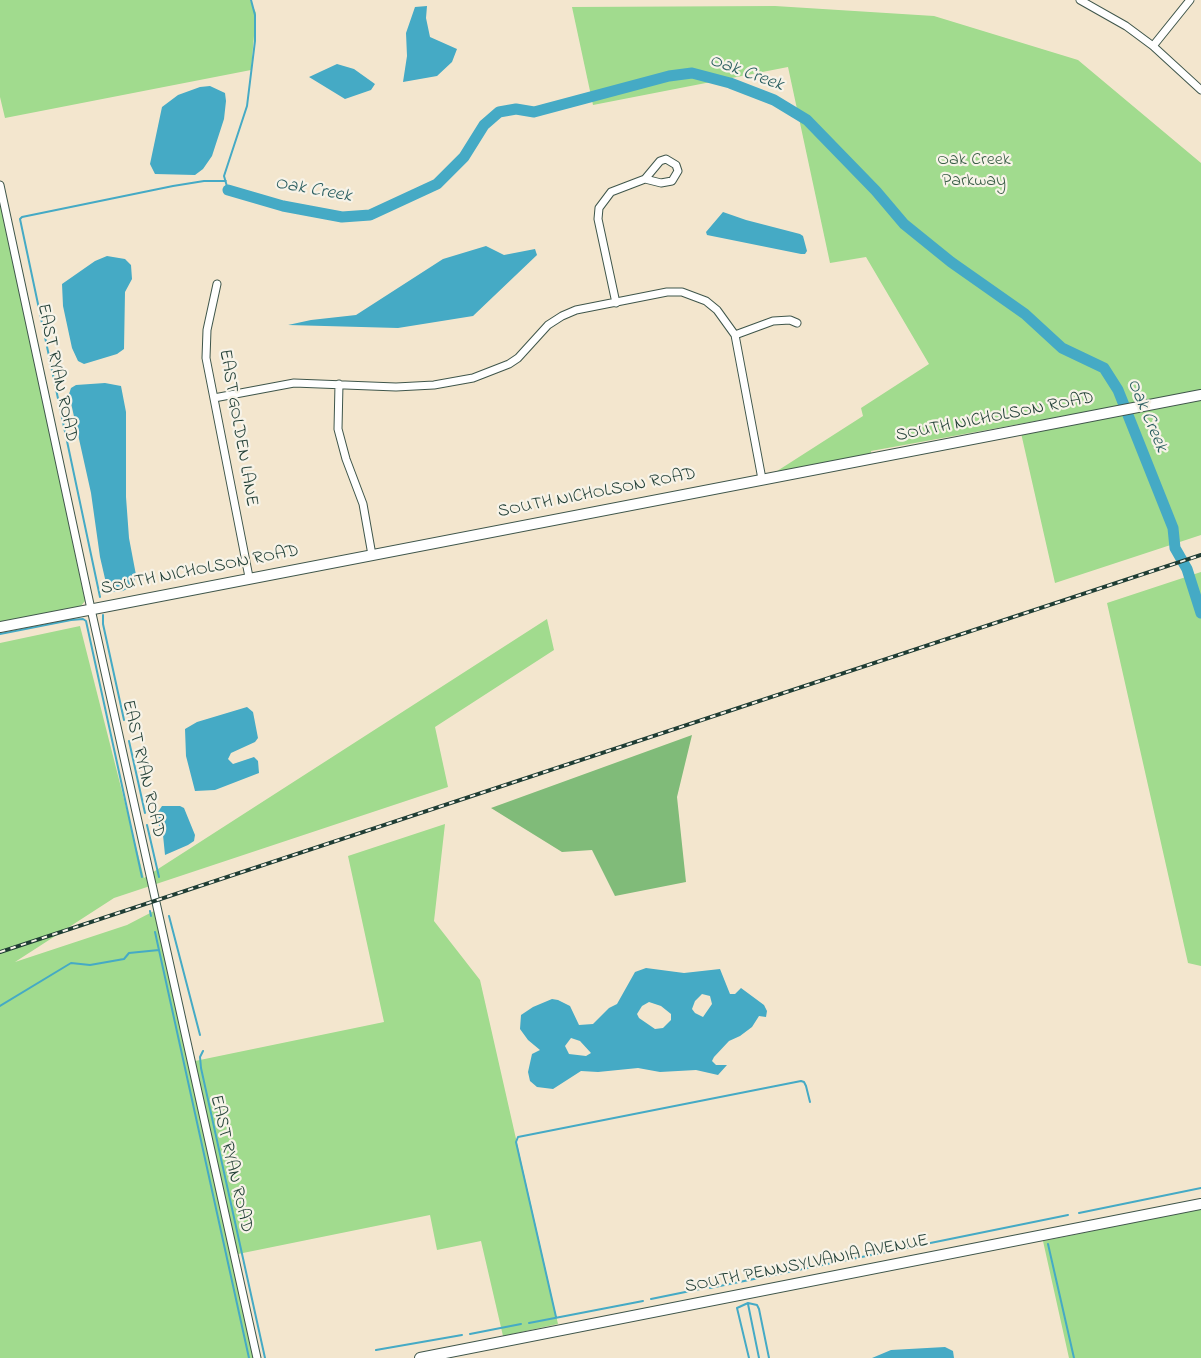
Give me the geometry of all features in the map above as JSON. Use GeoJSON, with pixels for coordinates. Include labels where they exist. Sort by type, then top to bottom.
{"type":"FeatureCollection","features":[{"type":"Feature","properties":{"kind":"street"},"geometry":{"type":"LineString","coordinates":[[1080,0],[1126,26],[1153,46],[1201,90]]}},
{"type":"Feature","properties":{"kind":"street"},"geometry":{"type":"LineString","coordinates":[[1153,46],[1190,0]]}},
{"type":"Feature","properties":{"kind":"street"},"geometry":{"type":"LineString","coordinates":[[616,302],[598,219],[599,208],[611,192],[645,178],[660,161],[666,159],[676,166],[678,171],[672,181],[661,183],[645,178]]}},
{"type":"Feature","properties":{"kind":"street","name":"EAST RYAN ROAD"},"geometry":{"type":"LineString","coordinates":[[0,185],[91,609],[257,1358]]}},
{"type":"Feature","properties":{"kind":"street","name":"EAST GOLDEN LANE"},"geometry":{"type":"LineString","coordinates":[[217,284],[207,330],[206,358],[249,577]]}},
{"type":"Feature","properties":{"kind":"street"},"geometry":{"type":"LineString","coordinates":[[214,398],[294,383],[396,387],[434,385],[480,376],[499,370],[518,358],[548,324],[576,310],[667,292],[682,292],[706,301],[717,310],[735,335],[762,479]]}},
{"type":"Feature","properties":{"kind":"street"},"geometry":{"type":"LineString","coordinates":[[735,335],[773,321],[790,320],[797,323]]}},
{"type":"Feature","properties":{"kind":"street"},"geometry":{"type":"LineString","coordinates":[[338,384],[338,429],[346,459],[363,504],[372,555]]}},
{"type":"Feature","properties":{"kind":"street","name":"SOUTH NICHOLSON ROAD"},"geometry":{"type":"LineString","coordinates":[[0,627],[249,577],[1201,395]]}},
{"type":"Feature","properties":{"kind":"street","name":"SOUTH PENNSYLVANIA AVENUE"},"geometry":{"type":"LineString","coordinates":[[420,1358],[1201,1204]]}},
{"type":"Feature","properties":{"kind":"green space"},"geometry":{"type":"Polygon","coordinates":[[[0,0],[250,0],[256,13],[251,70],[5,118],[0,97],[0,0]]]}},
{"type":"Feature","properties":{"kind":"green space","name":"Oak Creek Parkway"},"geometry":{"type":"Polygon","coordinates":[[[775,6],[934,16],[1078,60],[1201,163],[1201,391],[871,451],[872,459],[774,473],[863,416],[861,408],[929,364],[866,257],[830,263],[788,67],[593,105],[572,7],[775,6]]]}},
{"type":"Feature","properties":{"kind":"green space"},"geometry":{"type":"Polygon","coordinates":[[[0,198],[85,601],[80,607],[0,624],[0,198]]]}},
{"type":"Feature","properties":{"kind":"green space"},"geometry":{"type":"Polygon","coordinates":[[[1201,399],[1201,535],[1055,583],[1021,433],[1201,399]]]}},
{"type":"Feature","properties":{"kind":"green space"},"geometry":{"type":"Polygon","coordinates":[[[1201,572],[1201,966],[1188,963],[1107,603],[1201,572]]]}},
{"type":"Feature","properties":{"kind":"green space"},"geometry":{"type":"Polygon","coordinates":[[[547,619],[554,650],[435,727],[448,787],[114,898],[15,962],[127,925],[154,911],[254,1358],[0,1358],[0,643],[80,626],[144,878],[547,619]]]}},
{"type":"Feature","properties":{"kind":"green space"},"geometry":{"type":"Polygon","coordinates":[[[692,735],[677,797],[686,882],[615,896],[592,850],[562,852],[491,808],[692,735]]]}},
{"type":"Feature","properties":{"kind":"green space"},"geometry":{"type":"Polygon","coordinates":[[[445,824],[434,921],[480,980],[558,1324],[503,1336],[481,1241],[437,1250],[430,1215],[238,1254],[195,1061],[384,1022],[348,856],[445,824]]]}},
{"type":"Feature","properties":{"kind":"green space"},"geometry":{"type":"Polygon","coordinates":[[[1201,1209],[1201,1358],[1069,1358],[1043,1241],[1201,1209]]]}},
{"type":"Feature","properties":{"kind":"water"},"geometry":{"type":"Polygon","coordinates":[[[427,6],[426,18],[430,37],[457,49],[452,62],[437,76],[403,82],[407,56],[406,33],[415,7],[427,6]]]}},
{"type":"Feature","properties":{"kind":"water"},"geometry":{"type":"Polygon","coordinates":[[[337,64],[354,69],[375,84],[371,90],[345,99],[309,77],[337,64]]]}},
{"type":"Feature","properties":{"kind":"water"},"geometry":{"type":"Polygon","coordinates":[[[210,86],[225,93],[226,101],[224,119],[212,156],[203,169],[195,175],[155,174],[150,164],[162,107],[178,95],[200,87],[210,86]]]}},
{"type":"Feature","properties":{"kind":"water"},"geometry":{"type":"Polygon","coordinates":[[[723,212],[800,234],[803,236],[807,251],[805,254],[801,254],[707,235],[706,232],[723,212]]]}},
{"type":"Feature","properties":{"kind":"water"},"geometry":{"type":"Polygon","coordinates":[[[486,246],[504,255],[535,249],[537,255],[473,316],[398,328],[288,325],[311,320],[356,315],[443,259],[486,246]]]}},
{"type":"Feature","properties":{"kind":"water"},"geometry":{"type":"Polygon","coordinates":[[[107,256],[125,259],[131,265],[132,279],[125,292],[124,349],[117,354],[84,364],[78,361],[72,348],[63,306],[62,284],[95,261],[107,256]]]}},
{"type":"Feature","properties":{"kind":"water"},"geometry":{"type":"Polygon","coordinates":[[[105,383],[121,386],[126,412],[126,497],[129,538],[136,575],[130,587],[123,591],[114,592],[110,590],[106,583],[100,557],[91,493],[69,394],[71,388],[76,385],[105,383]]]}},
{"type":"Feature","properties":{"kind":"water"},"geometry":{"type":"Polygon","coordinates":[[[247,707],[253,712],[258,738],[255,742],[231,753],[228,759],[233,764],[254,757],[258,761],[259,773],[215,790],[195,791],[186,756],[185,729],[197,722],[247,707]]]}},
{"type":"Feature","properties":{"kind":"water"},"geometry":{"type":"Polygon","coordinates":[[[162,806],[180,806],[184,808],[195,835],[194,841],[188,845],[165,855],[158,812],[162,806]]]}},
{"type":"Feature","properties":{"kind":"water"},"geometry":{"type":"Polygon","coordinates":[[[646,968],[684,973],[720,969],[730,994],[735,994],[741,988],[764,1005],[767,1011],[766,1017],[759,1016],[752,1027],[729,1041],[714,1057],[712,1061],[716,1065],[727,1065],[718,1075],[696,1070],[660,1072],[638,1068],[598,1072],[581,1071],[553,1089],[537,1087],[530,1081],[528,1072],[532,1054],[540,1050],[528,1040],[520,1029],[521,1015],[533,1007],[552,999],[570,1006],[579,1025],[593,1024],[609,1008],[617,1004],[635,972],[646,968]],[[702,994],[695,1001],[692,1009],[703,1017],[712,1004],[710,996],[702,994]],[[649,1002],[642,1006],[637,1014],[639,1018],[655,1029],[663,1028],[671,1020],[671,1014],[661,1006],[649,1002]],[[571,1038],[565,1046],[569,1054],[586,1056],[591,1053],[580,1041],[571,1038]]]}},
{"type":"Feature","properties":{"kind":"water"},"geometry":{"type":"Polygon","coordinates":[[[945,1347],[953,1351],[954,1358],[872,1358],[891,1350],[945,1347]]]}},
{"type":"Feature","properties":{"kind":"waterway","name":"Oak Creek"},"geometry":{"type":"LineString","coordinates":[[228,190],[224,176],[247,106],[255,41],[255,15],[251,0]]}},
{"type":"Feature","properties":{"kind":"waterway","name":"Oak Creek"},"geometry":{"type":"LineString","coordinates":[[228,190],[283,206],[342,217],[370,215],[437,184],[464,157],[484,125],[499,112],[516,109],[534,112],[669,76],[692,73],[730,83],[774,100],[807,120],[876,191],[904,224],[951,262],[1025,314],[1062,348],[1104,368],[1118,390],[1173,528],[1175,548],[1187,569],[1201,613]]}},
{"type":"Feature","properties":{"kind":"waterway"},"geometry":{"type":"LineString","coordinates":[[100,597],[20,219],[22,217],[173,186],[204,181],[226,181]]}},
{"type":"Feature","properties":{"kind":"waterway"},"geometry":{"type":"LineString","coordinates":[[103,615],[103,624],[124,720]]}},
{"type":"Feature","properties":{"kind":"waterway"},"geometry":{"type":"LineString","coordinates":[[0,634],[71,620],[83,619],[86,621],[142,877]]}},
{"type":"Feature","properties":{"kind":"waterway"},"geometry":{"type":"LineString","coordinates":[[129,741],[145,813]]}},
{"type":"Feature","properties":{"kind":"waterway"},"geometry":{"type":"LineString","coordinates":[[147,825],[159,877]]}},
{"type":"Feature","properties":{"kind":"waterway"},"geometry":{"type":"LineString","coordinates":[[150,911],[151,916]]}},
{"type":"Feature","properties":{"kind":"waterway"},"geometry":{"type":"LineString","coordinates":[[169,916],[200,1035]]}},
{"type":"Feature","properties":{"kind":"waterway"},"geometry":{"type":"LineString","coordinates":[[155,932],[249,1358]]}},
{"type":"Feature","properties":{"kind":"waterway"},"geometry":{"type":"LineString","coordinates":[[0,1006],[71,963],[90,965],[124,959],[129,953],[159,950]]}},
{"type":"Feature","properties":{"kind":"waterway"},"geometry":{"type":"LineString","coordinates":[[203,1051],[200,1057],[201,1068],[265,1358]]}},
{"type":"Feature","properties":{"kind":"waterway"},"geometry":{"type":"LineString","coordinates":[[556,1317],[516,1142],[518,1137],[801,1081],[806,1086],[810,1102]]}},
{"type":"Feature","properties":{"kind":"waterway"},"geometry":{"type":"LineString","coordinates":[[1079,1213],[1201,1188]]}},
{"type":"Feature","properties":{"kind":"waterway"},"geometry":{"type":"LineString","coordinates":[[896,1250],[1068,1215]]}},
{"type":"Feature","properties":{"kind":"waterway"},"geometry":{"type":"LineString","coordinates":[[1048,1244],[1074,1358]]}},
{"type":"Feature","properties":{"kind":"waterway"},"geometry":{"type":"LineString","coordinates":[[710,1288],[886,1252]]}},
{"type":"Feature","properties":{"kind":"waterway"},"geometry":{"type":"LineString","coordinates":[[651,1299],[700,1289]]}},
{"type":"Feature","properties":{"kind":"waterway"},"geometry":{"type":"LineString","coordinates":[[529,1323],[643,1301]]}},
{"type":"Feature","properties":{"kind":"waterway"},"geometry":{"type":"LineString","coordinates":[[749,1358],[737,1308],[748,1303],[757,1305],[759,1309],[769,1358]]}},
{"type":"Feature","properties":{"kind":"waterway"},"geometry":{"type":"LineString","coordinates":[[748,1304],[759,1358]]}},
{"type":"Feature","properties":{"kind":"waterway"},"geometry":{"type":"LineString","coordinates":[[470,1334],[521,1324]]}},
{"type":"Feature","properties":{"kind":"waterway"},"geometry":{"type":"LineString","coordinates":[[376,1350],[462,1335]]}},
{"type":"Feature","properties":{"kind":"railway"},"geometry":{"type":"LineString","coordinates":[[0,952],[1201,555]]}}]}
